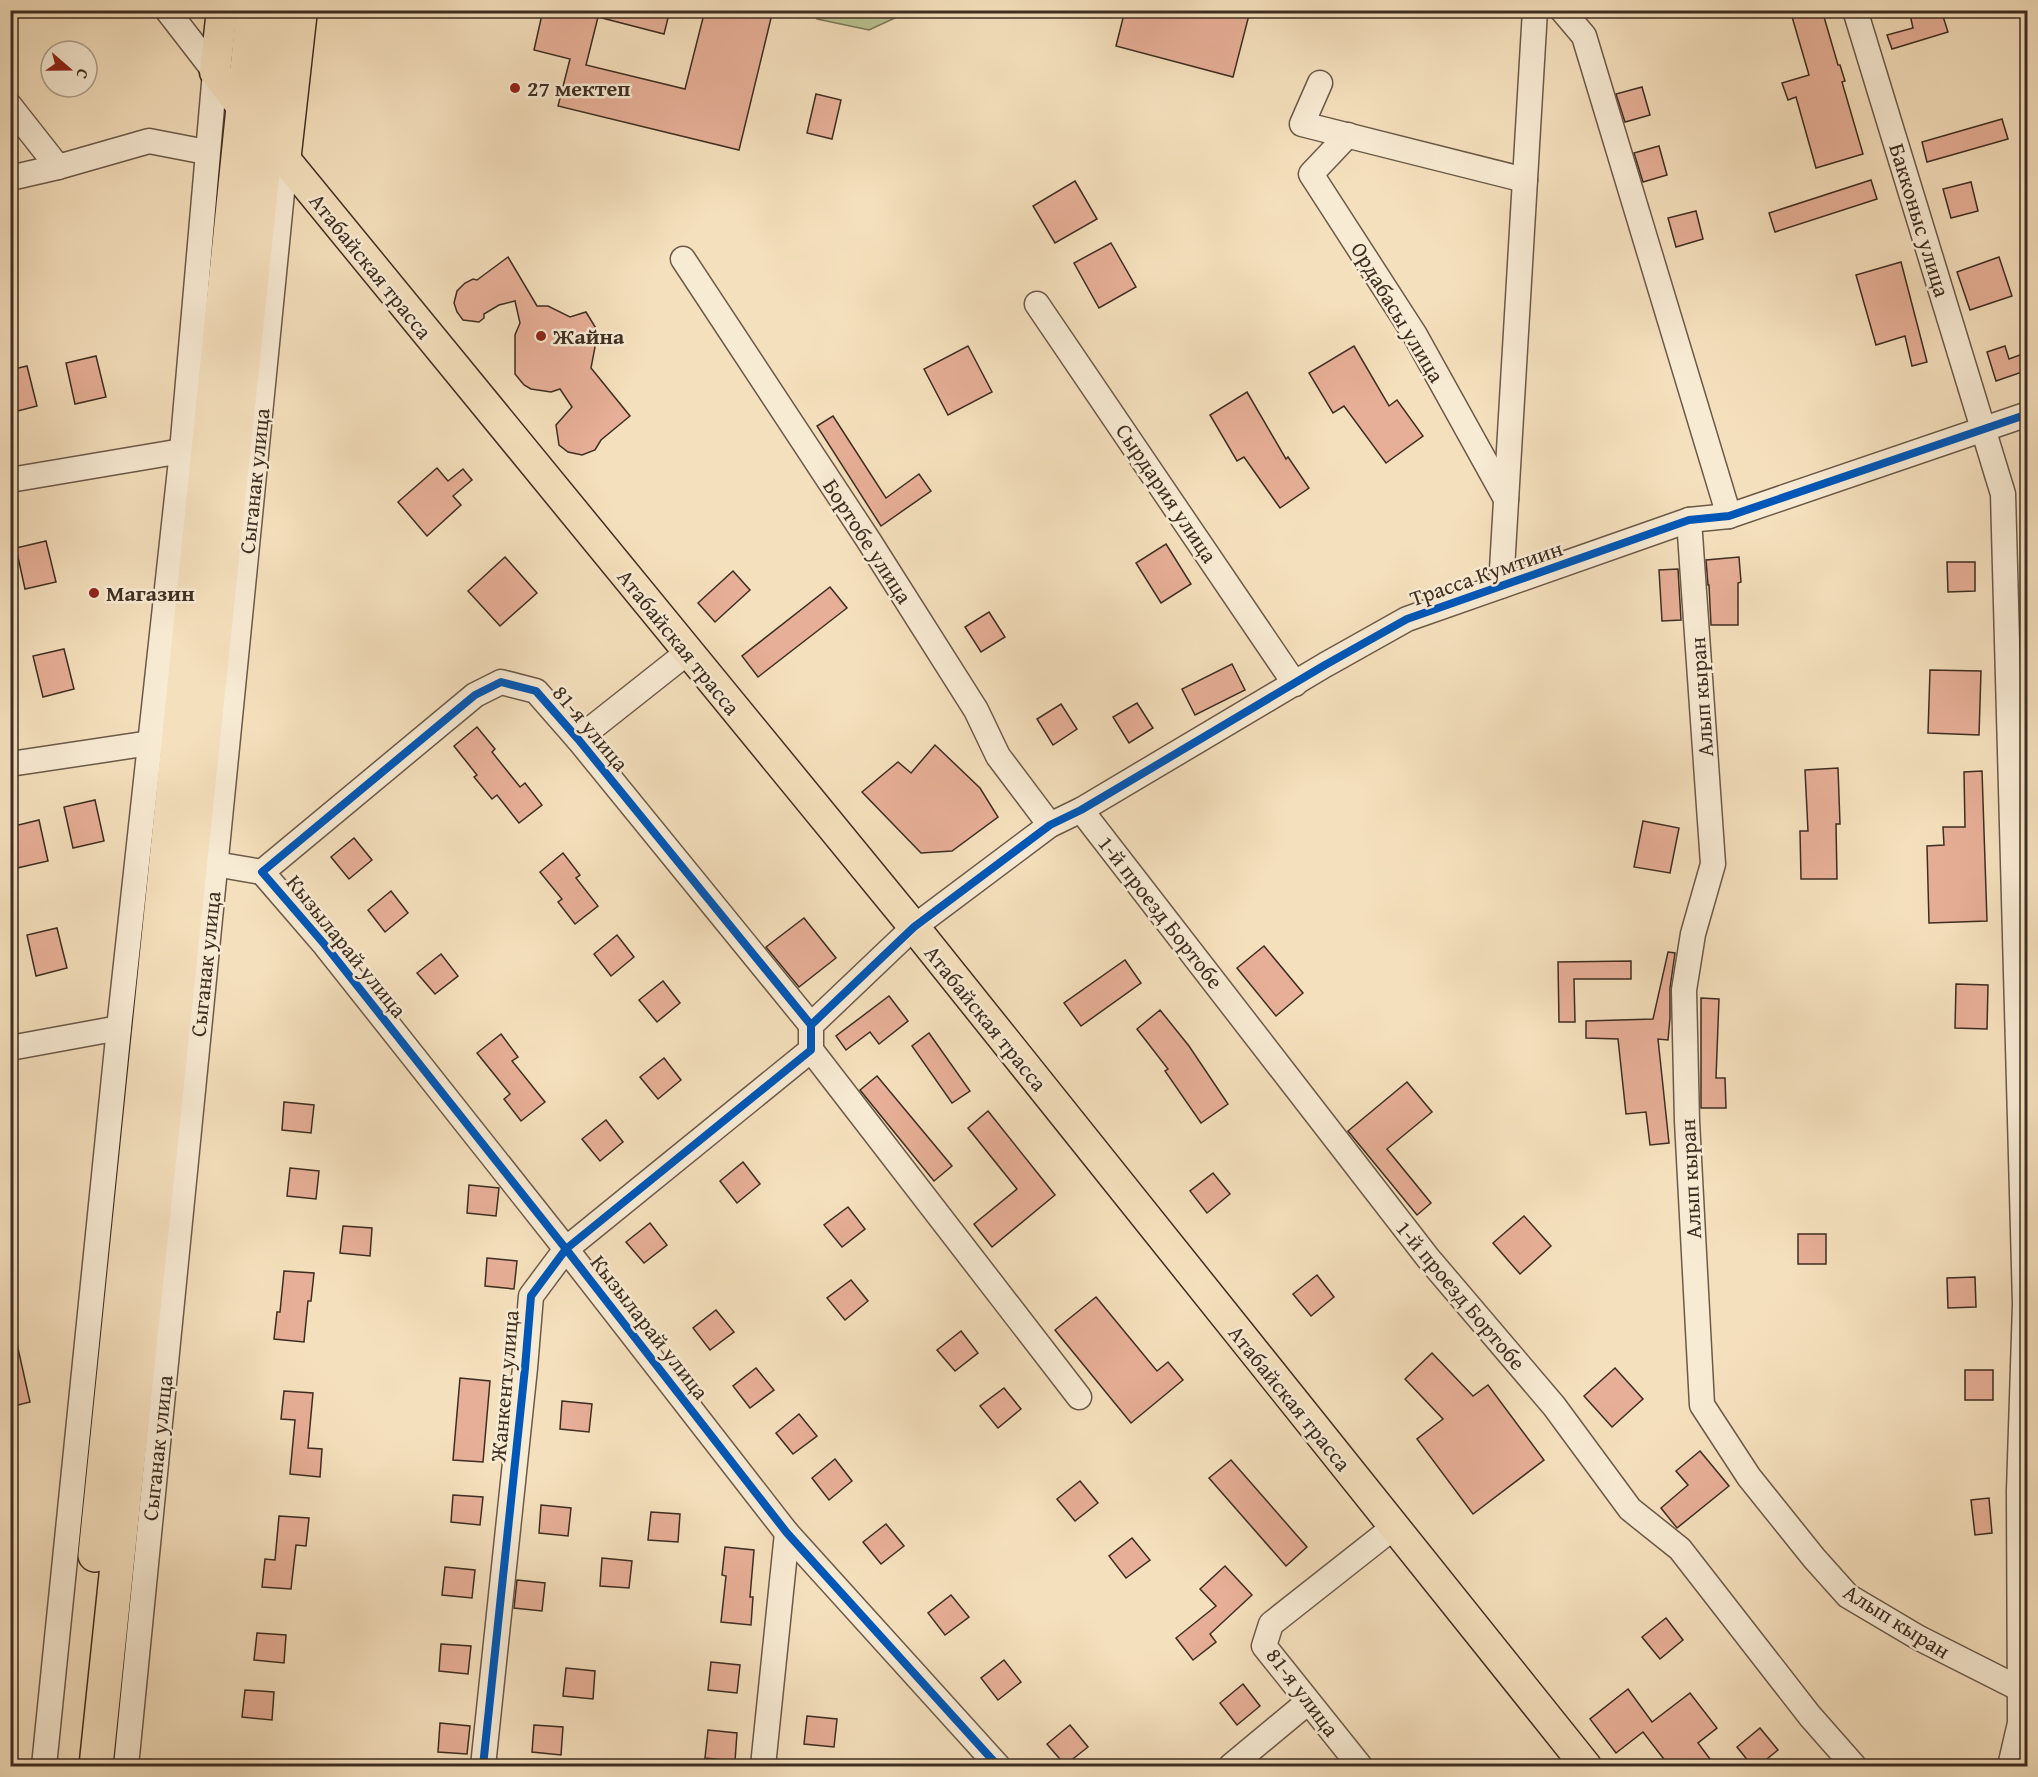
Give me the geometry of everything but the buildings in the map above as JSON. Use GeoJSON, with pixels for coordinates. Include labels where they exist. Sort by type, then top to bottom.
{"type":"FeatureCollection","features":[{"type":"Feature","properties":{"kind":"highway"},"geometry":{"type":"LineString","coordinates":[[73,1767],[253,10]]}},
{"type":"Feature","properties":{"kind":"highway"},"geometry":{"type":"LineString","coordinates":[[96,1767],[276,150],[279,10]]}},
{"type":"Feature","properties":{"kind":"main road"},"geometry":{"type":"LineString","coordinates":[[215,72],[222,10]]}},
{"type":"Feature","properties":{"kind":"main road"},"geometry":{"type":"LineString","coordinates":[[276,150],[302,10]]}},
{"type":"Feature","properties":{"kind":"main road","name":"Атабайская трасса"},"geometry":{"type":"LineString","coordinates":[[215,72],[276,150],[914,927],[1586,1767]]}},
{"type":"Feature","properties":{"kind":"street"},"geometry":{"type":"LineString","coordinates":[[44,1767],[119,1028],[182,451],[206,152],[215,72],[167,10]]}},
{"type":"Feature","properties":{"kind":"street"},"geometry":{"type":"LineString","coordinates":[[1502,586],[1535,10]]}},
{"type":"Feature","properties":{"kind":"street"},"geometry":{"type":"LineString","coordinates":[[1563,10],[1584,36],[1729,516]]}},
{"type":"Feature","properties":{"kind":"street","name":"Бакконыс улица"},"geometry":{"type":"LineString","coordinates":[[1855,10],[2003,494],[2025,1304],[2019,1491],[2022,1748],[2010,1767]]}},
{"type":"Feature","properties":{"kind":"street"},"geometry":{"type":"LineString","coordinates":[[1320,83],[1302,124],[1525,180]]}},
{"type":"Feature","properties":{"kind":"street"},"geometry":{"type":"LineString","coordinates":[[10,106],[58,167]]}},
{"type":"Feature","properties":{"kind":"street","name":"Ордабасы улица"},"geometry":{"type":"LineString","coordinates":[[1348,135],[1311,174],[1415,335],[1506,499]]}},
{"type":"Feature","properties":{"kind":"street"},"geometry":{"type":"LineString","coordinates":[[10,178],[58,167],[148,141],[206,152]]}},
{"type":"Feature","properties":{"kind":"street","name":"Сыганак улица"},"geometry":{"type":"LineString","coordinates":[[126,1767],[215,864],[276,150]]}},
{"type":"Feature","properties":{"kind":"street","name":"Бортобе улица"},"geometry":{"type":"LineString","coordinates":[[683,259],[869,541],[976,710],[998,756],[1050,825]]}},
{"type":"Feature","properties":{"kind":"street","name":"Сырдария улица"},"geometry":{"type":"LineString","coordinates":[[1037,304],[1295,684]]}},
{"type":"Feature","properties":{"kind":"street","name":"Трасса Кумтиин"},"geometry":{"type":"LineString","coordinates":[[914,927],[1050,825],[1081,810],[1407,619],[1689,520],[1729,516],[2028,414]]}},
{"type":"Feature","properties":{"kind":"street"},"geometry":{"type":"LineString","coordinates":[[10,480],[182,451]]}},
{"type":"Feature","properties":{"kind":"street","name":"Алып кыран"},"geometry":{"type":"LineString","coordinates":[[1689,520],[1713,864],[1693,934],[1684,990],[1687,1133],[1702,1405],[1749,1477],[1814,1558],[1848,1596],[1919,1638],[2020,1689]]}},
{"type":"Feature","properties":{"kind":"street"},"geometry":{"type":"LineString","coordinates":[[578,739],[688,652]]}},
{"type":"Feature","properties":{"kind":"street","name":"81-я улица"},"geometry":{"type":"LineString","coordinates":[[262,872],[475,695],[501,682],[536,691],[578,739],[811,1025]]}},
{"type":"Feature","properties":{"kind":"street"},"geometry":{"type":"LineString","coordinates":[[10,764],[150,743]]}},
{"type":"Feature","properties":{"kind":"street","name":"1-й проезд Бортобе"},"geometry":{"type":"LineString","coordinates":[[1081,810],[1428,1258],[1554,1406],[1630,1509],[1680,1549],[1810,1716],[1854,1767]]}},
{"type":"Feature","properties":{"kind":"street"},"geometry":{"type":"LineString","coordinates":[[215,864],[262,872]]}},
{"type":"Feature","properties":{"kind":"street","name":"Кызыларай улица"},"geometry":{"type":"LineString","coordinates":[[262,872],[325,945],[787,1533],[998,1767]]}},
{"type":"Feature","properties":{"kind":"street"},"geometry":{"type":"LineString","coordinates":[[914,927],[811,1025],[811,1050],[1079,1397]]}},
{"type":"Feature","properties":{"kind":"street"},"geometry":{"type":"LineString","coordinates":[[10,1048],[119,1028]]}},
{"type":"Feature","properties":{"kind":"street","name":"Жанкент улица"},"geometry":{"type":"LineString","coordinates":[[483,1767],[531,1296],[566,1249],[811,1050]]}},
{"type":"Feature","properties":{"kind":"street","name":"81-я улица"},"geometry":{"type":"LineString","coordinates":[[1360,1767],[1264,1646],[1271,1624],[1394,1527]]}},
{"type":"Feature","properties":{"kind":"street"},"geometry":{"type":"LineString","coordinates":[[763,1767],[787,1533]]}},
{"type":"Feature","properties":{"kind":"street"},"geometry":{"type":"LineString","coordinates":[[1231,1767],[1308,1702]]}},
{"type":"Feature","properties":{"kind":"green space"},"geometry":{"type":"Polygon","coordinates":[[[810,11],[910,11],[869,30],[817,19],[810,11]]]}},
{"type":"Feature","properties":{"kind":"cycle path"},"geometry":{"type":"LineString","coordinates":[[483,1766],[531,1296],[566,1249],[811,1050],[811,1025],[914,927],[1050,825],[1081,810],[1407,619],[1689,520],[1729,516],[2028,414]]}},
{"type":"Feature","properties":{"kind":"cycle path"},"geometry":{"type":"LineString","coordinates":[[811,1025],[578,739],[536,691],[501,682],[475,695],[262,872],[325,945],[787,1533],[998,1766]]}},
{"type":"Feature","properties":{"kind":"place","name":"27 мектеп"},"geometry":{"type":"Point","coordinates":[515,88]}},
{"type":"Feature","properties":{"kind":"place","name":"Жайна"},"geometry":{"type":"Point","coordinates":[541,336]}},
{"type":"Feature","properties":{"kind":"place","name":"Магазин"},"geometry":{"type":"Point","coordinates":[94,593]}}]}
